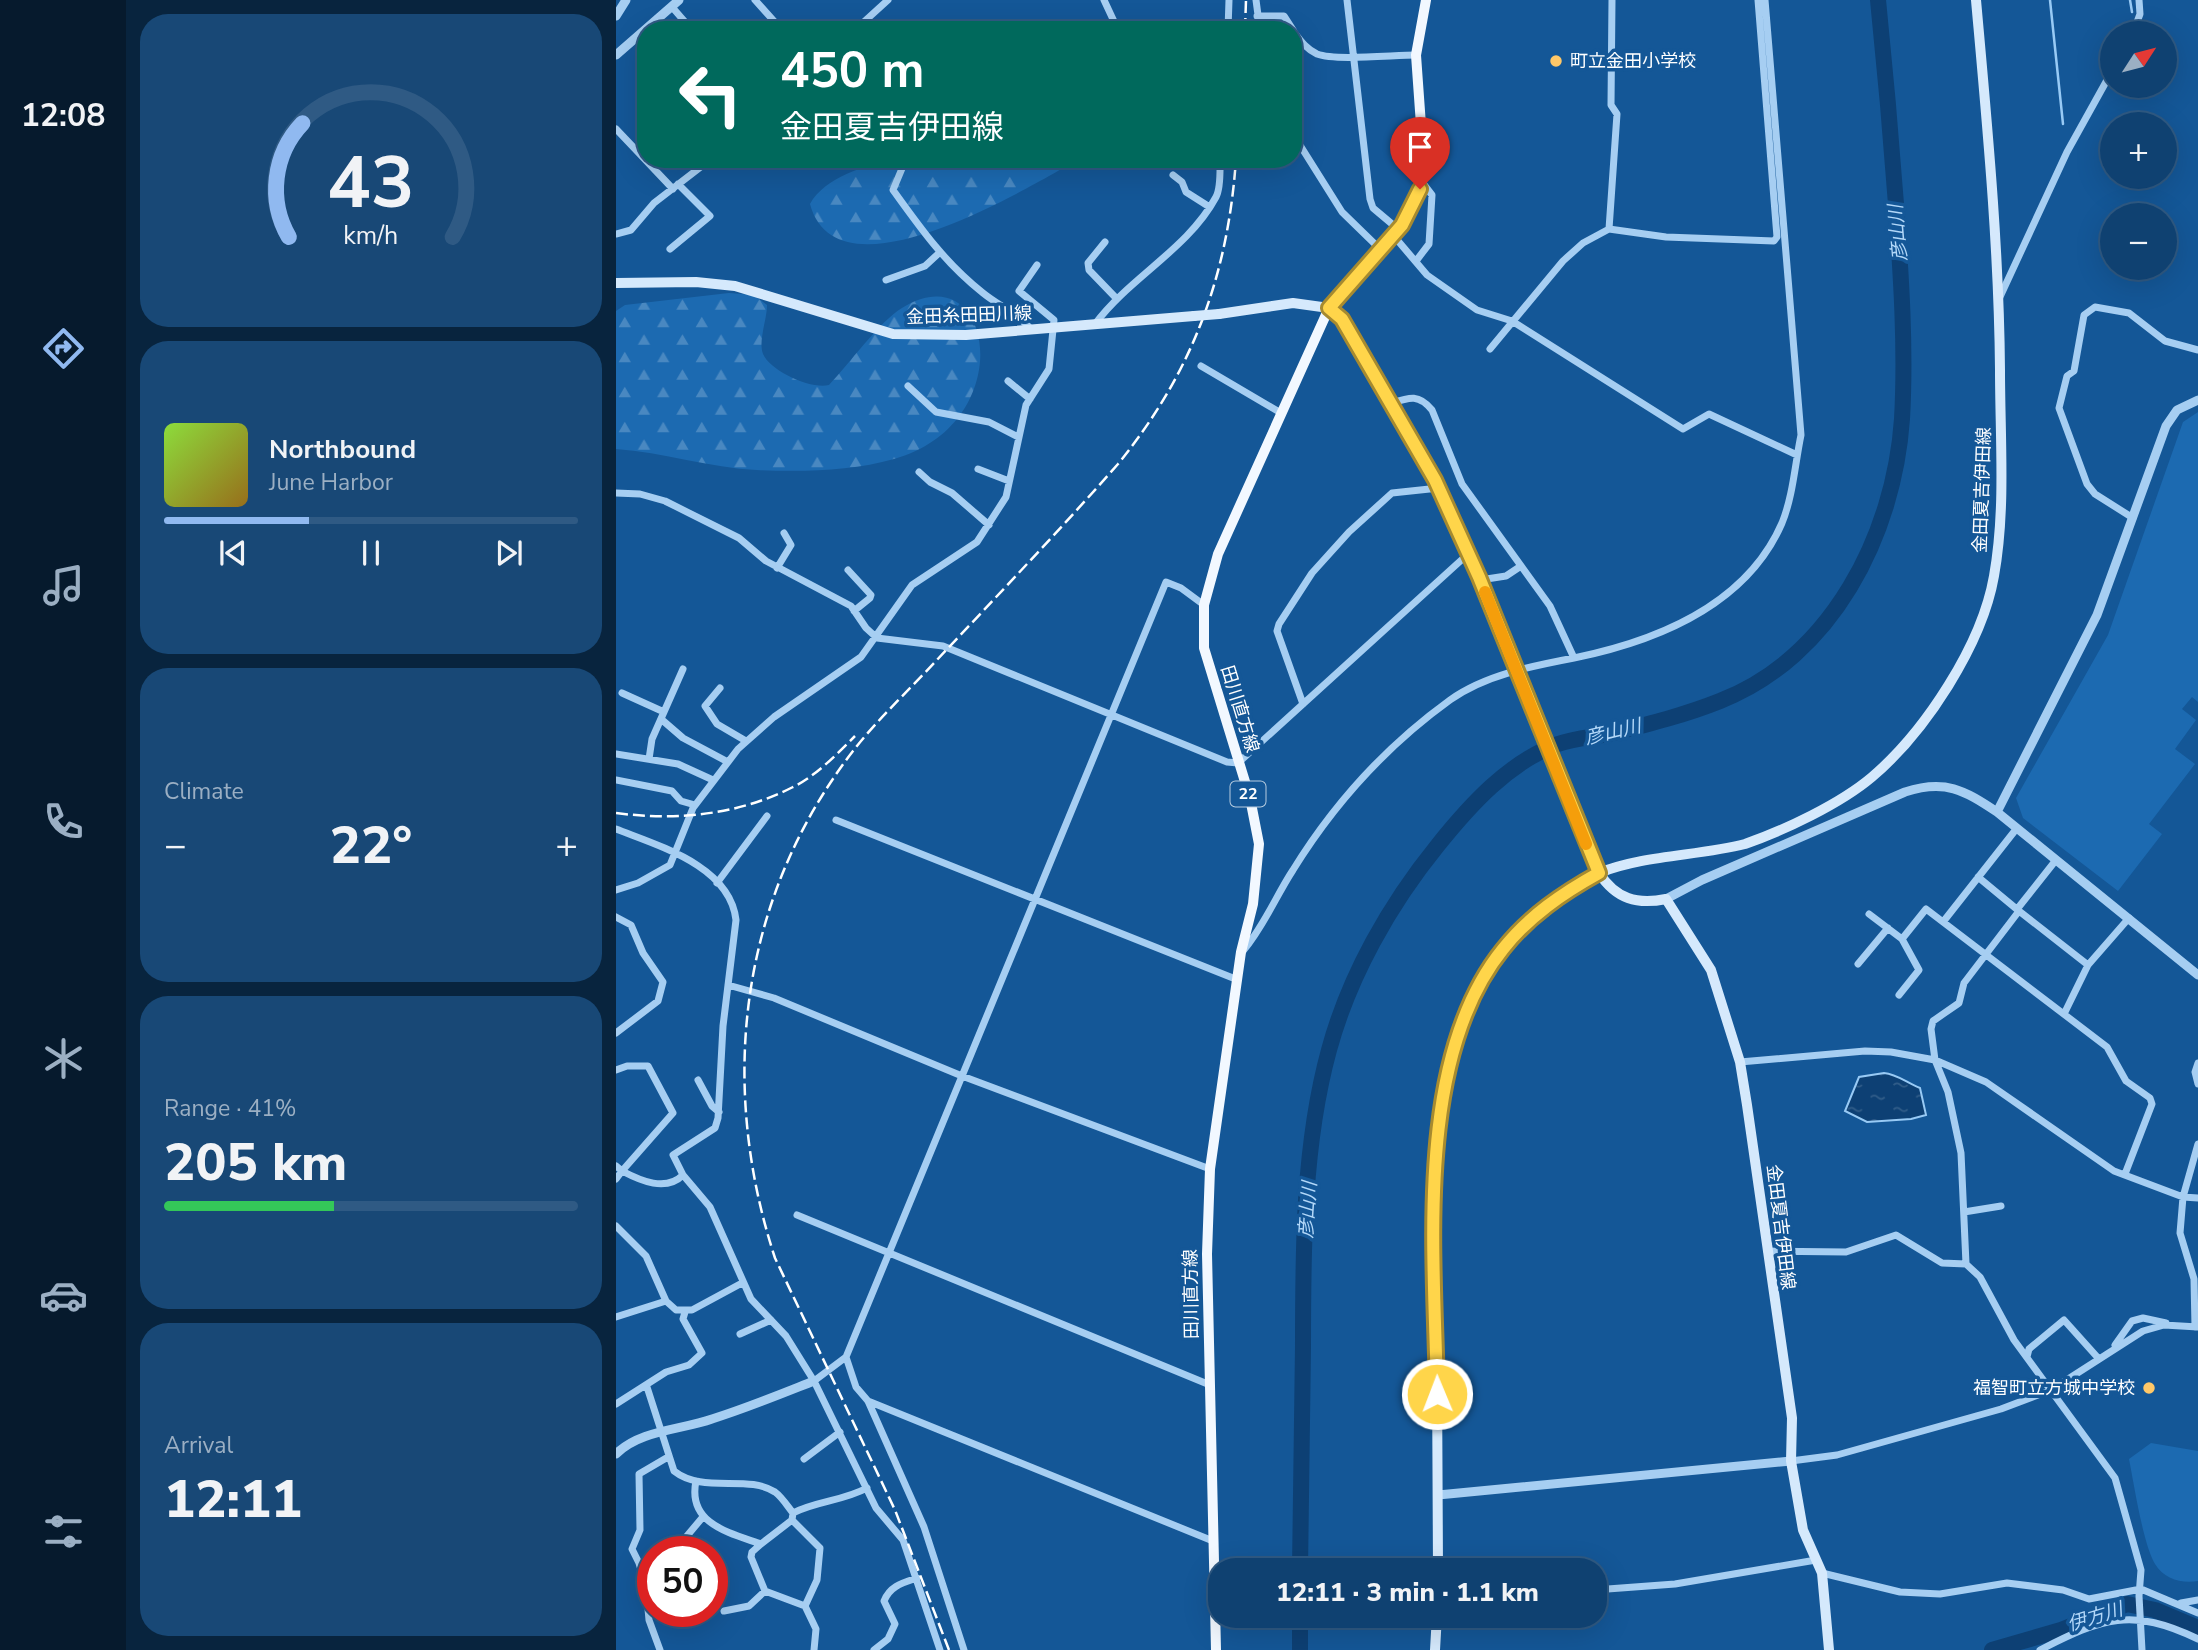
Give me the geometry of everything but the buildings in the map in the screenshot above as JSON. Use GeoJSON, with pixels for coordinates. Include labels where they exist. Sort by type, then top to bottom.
{"type":"FeatureCollection","features":[{"type":"Feature","properties":{"kind":"main road","name":"田川直方線"},"geometry":{"type":"LineString","coordinates":[[1216,1650],[1207,1254],[1210,1169],[1241,952],[1253,904],[1259,844],[1250,797],[1203,648],[1204,605],[1218,554],[1329,308],[1396,232],[1421,182],[1424,167],[1416,55],[1426,0]]}},
{"type":"Feature","properties":{"kind":"main road","name":"金田夏吉伊田線"},"geometry":{"type":"LineString","coordinates":[[1438,1558],[1436,1169],[1441,1104],[1454,1046],[1474,993],[1502,950],[1551,902],[1599,873],[1736,846],[1766,837],[1871,778],[1910,737],[1942,693],[1974,636],[1984,610],[1998,547],[2001,516],[1999,299],[1976,0]]}},
{"type":"Feature","properties":{"kind":"main road","name":"金田糸田田川線"},"geometry":{"type":"LineString","coordinates":[[616,283],[696,282],[735,286],[893,334],[966,335],[1219,314],[1293,303],[1329,308]]}},
{"type":"Feature","properties":{"kind":"main road"},"geometry":{"type":"LineString","coordinates":[[1329,308],[1342,319],[1439,488],[1480,580],[1599,873],[1607,886],[1633,901],[1666,899]]}},
{"type":"Feature","properties":{"kind":"main road","name":"金田夏吉伊田線"},"geometry":{"type":"LineString","coordinates":[[1666,899],[1711,970],[1740,1062],[1793,1418],[1791,1461],[1803,1530],[1822,1573],[1829,1650]]}},
{"type":"Feature","properties":{"kind":"main road"},"geometry":{"type":"LineString","coordinates":[[1435,1650],[1436,1628]]}},
{"type":"Feature","properties":{"kind":"street"},"geometry":{"type":"LineString","coordinates":[[616,16],[626,0]]}},
{"type":"Feature","properties":{"kind":"street"},"geometry":{"type":"LineString","coordinates":[[755,0],[774,21]]}},
{"type":"Feature","properties":{"kind":"street"},"geometry":{"type":"LineString","coordinates":[[865,21],[888,0]]}},
{"type":"Feature","properties":{"kind":"street"},"geometry":{"type":"LineString","coordinates":[[1104,0],[1114,21]]}},
{"type":"Feature","properties":{"kind":"street"},"geometry":{"type":"LineString","coordinates":[[1228,21],[1229,0]]}},
{"type":"Feature","properties":{"kind":"street"},"geometry":{"type":"LineString","coordinates":[[1256,0],[1258,21]]}},
{"type":"Feature","properties":{"kind":"street"},"geometry":{"type":"LineString","coordinates":[[1347,0],[1370,199],[1373,208],[1396,232],[1427,275],[1477,310],[1512,321],[1683,429],[1709,414],[1797,455]]}},
{"type":"Feature","properties":{"kind":"street"},"geometry":{"type":"LineString","coordinates":[[1609,229],[1617,114],[1611,105],[1612,0]]}},
{"type":"Feature","properties":{"kind":"street"},"geometry":{"type":"LineString","coordinates":[[1241,952],[1257,932],[1293,870],[1349,789],[1391,747],[1453,698],[1518,673],[1618,646],[1693,617],[1734,590],[1755,569],[1782,522],[1801,435],[1758,0]]}},
{"type":"Feature","properties":{"kind":"street"},"geometry":{"type":"LineString","coordinates":[[1490,349],[1563,261],[1583,243],[1609,229],[1666,237],[1774,241],[1777,237],[1774,149],[1765,0]]}},
{"type":"Feature","properties":{"kind":"street"},"geometry":{"type":"LineString","coordinates":[[2137,21],[2140,13],[2139,0]]}},
{"type":"Feature","properties":{"kind":"street"},"geometry":{"type":"LineString","coordinates":[[655,21],[676,4],[686,21]]}},
{"type":"Feature","properties":{"kind":"street"},"geometry":{"type":"LineString","coordinates":[[1257,16],[1284,16],[1287,21]]}},
{"type":"Feature","properties":{"kind":"street"},"geometry":{"type":"LineString","coordinates":[[617,52],[637,36]]}},
{"type":"Feature","properties":{"kind":"street"},"geometry":{"type":"LineString","coordinates":[[1302,43],[1317,54],[1334,57],[1416,55]]}},
{"type":"Feature","properties":{"kind":"street"},"geometry":{"type":"LineString","coordinates":[[1999,299],[2067,152],[2100,93]]}},
{"type":"Feature","properties":{"kind":"street"},"geometry":{"type":"LineString","coordinates":[[616,129],[637,149]]}},
{"type":"Feature","properties":{"kind":"street"},"geometry":{"type":"LineString","coordinates":[[1302,148],[1342,212],[1380,250]]}},
{"type":"Feature","properties":{"kind":"street"},"geometry":{"type":"LineString","coordinates":[[656,168],[710,216],[670,249]]}},
{"type":"Feature","properties":{"kind":"street"},"geometry":{"type":"LineString","coordinates":[[616,234],[631,230],[654,203],[700,168]]}},
{"type":"Feature","properties":{"kind":"street"},"geometry":{"type":"LineString","coordinates":[[902,168],[893,190],[938,254],[983,293],[1022,319],[1031,329]]}},
{"type":"Feature","properties":{"kind":"street"},"geometry":{"type":"LineString","coordinates":[[1095,324],[1116,298],[1156,261],[1177,247],[1217,196],[1219,168]]}},
{"type":"Feature","properties":{"kind":"street"},"geometry":{"type":"LineString","coordinates":[[1173,175],[1182,182],[1186,192],[1208,206]]}},
{"type":"Feature","properties":{"kind":"street"},"geometry":{"type":"LineString","coordinates":[[1416,261],[1429,244],[1432,195],[1421,182]]}},
{"type":"Feature","properties":{"kind":"street"},"geometry":{"type":"LineString","coordinates":[[1105,242],[1088,263],[1090,270],[1116,298]]}},
{"type":"Feature","properties":{"kind":"street"},"geometry":{"type":"LineString","coordinates":[[886,280],[925,266],[938,254]]}},
{"type":"Feature","properties":{"kind":"street"},"geometry":{"type":"LineString","coordinates":[[616,890],[638,883],[670,865],[695,805],[746,741],[823,681],[862,657],[912,585],[977,542],[989,525],[1002,505],[1030,399],[1049,369],[1054,320],[1019,291],[1037,265]]}},
{"type":"Feature","properties":{"kind":"street"},"geometry":{"type":"LineString","coordinates":[[2133,518],[2095,494],[2087,484],[2059,408],[2067,376],[2074,371],[2081,350],[2084,315],[2095,307],[2129,313],[2165,341],[2198,350]]}},
{"type":"Feature","properties":{"kind":"street"},"geometry":{"type":"LineString","coordinates":[[1201,366],[1281,413]]}},
{"type":"Feature","properties":{"kind":"street"},"geometry":{"type":"LineString","coordinates":[[1008,380],[1030,399]]}},
{"type":"Feature","properties":{"kind":"street"},"geometry":{"type":"LineString","coordinates":[[908,386],[936,412],[989,422],[1018,437]]}},
{"type":"Feature","properties":{"kind":"street"},"geometry":{"type":"LineString","coordinates":[[1392,402],[1416,397],[1432,410],[1462,484],[1550,606],[1574,657]]}},
{"type":"Feature","properties":{"kind":"street"},"geometry":{"type":"LineString","coordinates":[[1997,812],[2097,615],[2172,414],[2182,406],[2198,400]]}},
{"type":"Feature","properties":{"kind":"street"},"geometry":{"type":"LineString","coordinates":[[978,469],[1009,481]]}},
{"type":"Feature","properties":{"kind":"street"},"geometry":{"type":"LineString","coordinates":[[919,472],[930,482],[952,493],[989,525]]}},
{"type":"Feature","properties":{"kind":"street"},"geometry":{"type":"LineString","coordinates":[[1303,704],[1277,631],[1279,624],[1312,573],[1349,532],[1392,493],[1439,488]]}},
{"type":"Feature","properties":{"kind":"street"},"geometry":{"type":"LineString","coordinates":[[616,493],[640,494],[665,500],[739,538],[778,568],[819,592],[841,599],[877,638],[943,646],[1110,716],[1227,762],[1238,763],[1468,554]]}},
{"type":"Feature","properties":{"kind":"street"},"geometry":{"type":"LineString","coordinates":[[778,568],[791,545],[784,533]]}},
{"type":"Feature","properties":{"kind":"street"},"geometry":{"type":"LineString","coordinates":[[1480,580],[1506,576],[1521,566]]}},
{"type":"Feature","properties":{"kind":"street"},"geometry":{"type":"LineString","coordinates":[[848,570],[870,594],[870,598],[854,611]]}},
{"type":"Feature","properties":{"kind":"street"},"geometry":{"type":"LineString","coordinates":[[616,1454],[624,1446],[661,1432],[711,1420],[814,1381],[846,1357],[1166,582],[1181,588],[1204,605]]}},
{"type":"Feature","properties":{"kind":"street"},"geometry":{"type":"LineString","coordinates":[[649,760],[652,739],[682,669]]}},
{"type":"Feature","properties":{"kind":"street"},"geometry":{"type":"LineString","coordinates":[[720,688],[705,706],[717,724],[746,741]]}},
{"type":"Feature","properties":{"kind":"street"},"geometry":{"type":"LineString","coordinates":[[622,693],[663,715],[683,738],[728,762]]}},
{"type":"Feature","properties":{"kind":"street"},"geometry":{"type":"LineString","coordinates":[[616,754],[692,768],[713,780]]}},
{"type":"Feature","properties":{"kind":"street"},"geometry":{"type":"LineString","coordinates":[[616,780],[672,791],[681,801],[695,805]]}},
{"type":"Feature","properties":{"kind":"street"},"geometry":{"type":"LineString","coordinates":[[1666,899],[1739,863],[1921,787],[1952,788],[1970,794],[1997,812],[2198,975]]}},
{"type":"Feature","properties":{"kind":"street"},"geometry":{"type":"LineString","coordinates":[[717,883],[767,816]]}},
{"type":"Feature","properties":{"kind":"street"},"geometry":{"type":"LineString","coordinates":[[836,820],[1238,980]]}},
{"type":"Feature","properties":{"kind":"street"},"geometry":{"type":"LineString","coordinates":[[616,828],[674,852],[717,883],[735,906],[719,1112],[715,1128],[673,1155],[683,1175],[710,1207],[751,1299],[786,1336],[814,1381],[876,1508],[903,1540],[940,1650]]}},
{"type":"Feature","properties":{"kind":"street"},"geometry":{"type":"LineString","coordinates":[[1943,922],[2017,828]]}},
{"type":"Feature","properties":{"kind":"street"},"geometry":{"type":"LineString","coordinates":[[1966,1264],[1961,1153],[1948,1092],[1935,1060],[1931,1038],[1933,1021],[1959,1003],[1964,983],[2056,860]]}},
{"type":"Feature","properties":{"kind":"street"},"geometry":{"type":"LineString","coordinates":[[1978,877],[2088,965]]}},
{"type":"Feature","properties":{"kind":"street"},"geometry":{"type":"LineString","coordinates":[[1902,939],[1926,909],[2057,1011],[2065,1012],[2108,1047],[2126,1081],[2150,1098],[2152,1104],[2125,1174]]}},
{"type":"Feature","properties":{"kind":"street"},"geometry":{"type":"LineString","coordinates":[[1869,914],[1902,939],[1919,970],[1899,995]]}},
{"type":"Feature","properties":{"kind":"street"},"geometry":{"type":"LineString","coordinates":[[616,917],[631,925],[643,953],[663,982],[659,1001],[616,1033]]}},
{"type":"Feature","properties":{"kind":"street"},"geometry":{"type":"LineString","coordinates":[[2065,1012],[2088,965],[2129,918]]}},
{"type":"Feature","properties":{"kind":"street"},"geometry":{"type":"LineString","coordinates":[[1858,964],[1888,928]]}},
{"type":"Feature","properties":{"kind":"street"},"geometry":{"type":"LineString","coordinates":[[728,985],[774,998],[961,1076],[1210,1169]]}},
{"type":"Feature","properties":{"kind":"street"},"geometry":{"type":"LineString","coordinates":[[1740,1062],[1865,1051],[1891,1052],[1935,1060],[1986,1082],[2114,1171],[2183,1197],[2198,1198]]}},
{"type":"Feature","properties":{"kind":"street"},"geometry":{"type":"LineString","coordinates":[[2198,1063],[2195,1072],[2198,1084]]}},
{"type":"Feature","properties":{"kind":"street"},"geometry":{"type":"LineString","coordinates":[[616,1070],[627,1066],[648,1066],[673,1113],[619,1168],[616,1179]]}},
{"type":"Feature","properties":{"kind":"street"},"geometry":{"type":"LineString","coordinates":[[698,1080],[712,1106],[719,1112]]}},
{"type":"Feature","properties":{"kind":"street"},"geometry":{"type":"LineString","coordinates":[[2113,1349],[2127,1325],[2136,1319],[2196,1327],[2194,1279],[2180,1233],[2183,1197],[2198,1144]]}},
{"type":"Feature","properties":{"kind":"street"},"geometry":{"type":"LineString","coordinates":[[619,1168],[639,1180],[665,1184],[683,1175]]}},
{"type":"Feature","properties":{"kind":"street"},"geometry":{"type":"LineString","coordinates":[[1964,1212],[2001,1206]]}},
{"type":"Feature","properties":{"kind":"street"},"geometry":{"type":"LineString","coordinates":[[797,1215],[1211,1385]]}},
{"type":"Feature","properties":{"kind":"street"},"geometry":{"type":"LineString","coordinates":[[616,1226],[646,1256],[666,1301],[676,1310],[685,1312],[742,1283]]}},
{"type":"Feature","properties":{"kind":"street"},"geometry":{"type":"LineString","coordinates":[[1767,1251],[1846,1252],[1896,1235],[1942,1263],[1966,1264],[1980,1277],[2014,1340],[2112,1471],[2141,1570],[2142,1650]]}},
{"type":"Feature","properties":{"kind":"street"},"geometry":{"type":"LineString","coordinates":[[616,1317],[666,1301]]}},
{"type":"Feature","properties":{"kind":"street"},"geometry":{"type":"LineString","coordinates":[[616,1404],[648,1387],[666,1372],[689,1366],[702,1353],[684,1319],[685,1312]]}},
{"type":"Feature","properties":{"kind":"street"},"geometry":{"type":"LineString","coordinates":[[740,1334],[771,1320]]}},
{"type":"Feature","properties":{"kind":"street"},"geometry":{"type":"LineString","coordinates":[[2027,1357],[2029,1349],[2064,1320],[2099,1359]]}},
{"type":"Feature","properties":{"kind":"street"},"geometry":{"type":"LineString","coordinates":[[1438,1495],[1837,1455],[2001,1409],[2051,1390],[2143,1331],[2173,1325]]}},
{"type":"Feature","properties":{"kind":"street"},"geometry":{"type":"LineString","coordinates":[[846,1357],[856,1387],[868,1402],[924,1527],[959,1627],[964,1650]]}},
{"type":"Feature","properties":{"kind":"street"},"geometry":{"type":"LineString","coordinates":[[648,1387],[674,1471],[696,1481],[744,1483],[774,1492],[820,1548],[817,1580],[805,1606]]}},
{"type":"Feature","properties":{"kind":"street"},"geometry":{"type":"LineString","coordinates":[[868,1402],[1213,1541]]}},
{"type":"Feature","properties":{"kind":"street"},"geometry":{"type":"LineString","coordinates":[[804,1459],[840,1432]]}},
{"type":"Feature","properties":{"kind":"street"},"geometry":{"type":"LineString","coordinates":[[638,1536],[640,1531],[639,1474],[668,1457]]}},
{"type":"Feature","properties":{"kind":"street"},"geometry":{"type":"LineString","coordinates":[[696,1481],[694,1490],[702,1518],[721,1531],[761,1544]]}},
{"type":"Feature","properties":{"kind":"street"},"geometry":{"type":"LineString","coordinates":[[814,1650],[816,1629],[805,1606],[765,1591],[751,1557],[752,1552],[808,1505],[848,1498],[867,1488]]}},
{"type":"Feature","properties":{"kind":"street"},"geometry":{"type":"LineString","coordinates":[[686,1536],[702,1518]]}},
{"type":"Feature","properties":{"kind":"street"},"geometry":{"type":"LineString","coordinates":[[637,1538],[632,1549],[637,1559]]}},
{"type":"Feature","properties":{"kind":"street"},"geometry":{"type":"LineString","coordinates":[[1607,1589],[1675,1584],[1816,1560]]}},
{"type":"Feature","properties":{"kind":"street"},"geometry":{"type":"LineString","coordinates":[[1822,1573],[1900,1592],[1940,1594],[2007,1583],[2063,1590],[2089,1599],[2140,1592],[2180,1603],[2198,1613]]}},
{"type":"Feature","properties":{"kind":"street"},"geometry":{"type":"LineString","coordinates":[[874,1650],[888,1639],[895,1624],[884,1601],[887,1593],[894,1587],[917,1578]]}},
{"type":"Feature","properties":{"kind":"street"},"geometry":{"type":"LineString","coordinates":[[728,1610],[749,1606],[765,1591]]}},
{"type":"Feature","properties":{"kind":"street"},"geometry":{"type":"LineString","coordinates":[[2180,1603],[2198,1600]]}},
{"type":"Feature","properties":{"kind":"street"},"geometry":{"type":"LineString","coordinates":[[2040,1650],[2090,1625],[2141,1616],[2198,1639]]}},
{"type":"Feature","properties":{"kind":"street"},"geometry":{"type":"LineString","coordinates":[[652,1627],[660,1650]]}},
{"type":"Feature","properties":{"kind":"green space"},"geometry":{"type":"Polygon","coordinates":[[[862,168],[1063,168],[1020,192],[936,230],[894,242],[856,244],[827,232],[810,204],[825,187],[862,168]]]}},
{"type":"Feature","properties":{"kind":"green space"},"geometry":{"type":"Polygon","coordinates":[[[729,293],[754,295],[767,305],[762,349],[774,367],[802,382],[822,386],[829,385],[893,314],[902,308],[933,297],[957,303],[973,322],[980,349],[977,381],[962,413],[935,440],[894,459],[878,463],[827,470],[757,470],[616,449],[616,311],[625,305],[729,293]]]}},
{"type":"Feature","properties":{"kind":"green space"},"geometry":{"type":"Polygon","coordinates":[[[2198,412],[2198,702],[2192,697],[2182,709],[2196,720],[2175,749],[2195,764],[2149,824],[2162,834],[2118,891],[2023,818],[2016,798],[2108,635],[2183,422],[2198,412]]]}},
{"type":"Feature","properties":{"kind":"green space"},"geometry":{"type":"Polygon","coordinates":[[[2151,1443],[2198,1451],[2198,1581],[2186,1582],[2168,1577],[2155,1564],[2151,1555],[2139,1513],[2129,1459],[2151,1443]]]}},
{"type":"Feature","properties":{"kind":"water"},"geometry":{"type":"Polygon","coordinates":[[[1884,1073],[1920,1088],[1926,1115],[1911,1119],[1867,1122],[1845,1111],[1859,1077],[1884,1073]]]}},
{"type":"Feature","properties":{"kind":"waterway","name":"彦山川"},"geometry":{"type":"LineString","coordinates":[[1300,1558],[1303,1272],[1309,1160],[1320,1086],[1337,1022],[1373,942],[1420,868],[1450,830],[1492,786],[1523,762],[1558,744],[1653,723],[1720,701],[1760,681],[1795,655],[1825,623],[1850,587],[1870,548],[1886,506],[1902,419],[1903,338],[1896,204],[1878,0]]}},
{"type":"Feature","properties":{"kind":"waterway"},"geometry":{"type":"LineString","coordinates":[[2050,0],[2063,124]]}},
{"type":"Feature","properties":{"kind":"waterway"},"geometry":{"type":"LineString","coordinates":[[2130,0],[2132,12]]}},
{"type":"Feature","properties":{"kind":"waterway","name":"伊方川"},"geometry":{"type":"LineString","coordinates":[[1992,1650],[2061,1630],[2127,1604],[2155,1610],[2198,1628]]}},
{"type":"Feature","properties":{"kind":"waterway","name":"彦山川"},"geometry":{"type":"LineString","coordinates":[[1300,1628],[1300,1650]]}},
{"type":"Feature","properties":{"kind":"railway"},"geometry":{"type":"LineString","coordinates":[[1245,21],[1246,0]]}},
{"type":"Feature","properties":{"kind":"railway"},"geometry":{"type":"LineString","coordinates":[[949,1650],[895,1510],[775,1258],[757,1192],[747,1126],[745,1060],[750,995],[763,931],[785,868],[815,808],[853,751],[1118,464],[1167,394],[1186,358],[1215,283],[1225,243],[1235,168]]}},
{"type":"Feature","properties":{"kind":"railway"},"geometry":{"type":"LineString","coordinates":[[616,813],[684,816],[751,804],[810,777],[855,736]]}},
{"type":"Feature","properties":{"kind":"slow traffic"},"geometry":{"type":"LineString","coordinates":[[1485,592],[1586,844]]}},
{"type":"Feature","properties":{"kind":"place","name":"町立金田小学校"},"geometry":{"type":"Point","coordinates":[1556,61]}},
{"type":"Feature","properties":{"kind":"place","name":"福智町立方城中学校"},"geometry":{"type":"Point","coordinates":[2149,1388]}},
{"type":"Feature","properties":{"kind":"route"},"geometry":{"type":"LineString","coordinates":[[1420,189],[1402,225],[1329,308],[1342,319],[1435,480],[1479,577],[1599,873],[1551,902],[1502,950],[1474,993],[1454,1046],[1441,1104],[1436,1169],[1437,1394]]}}]}
